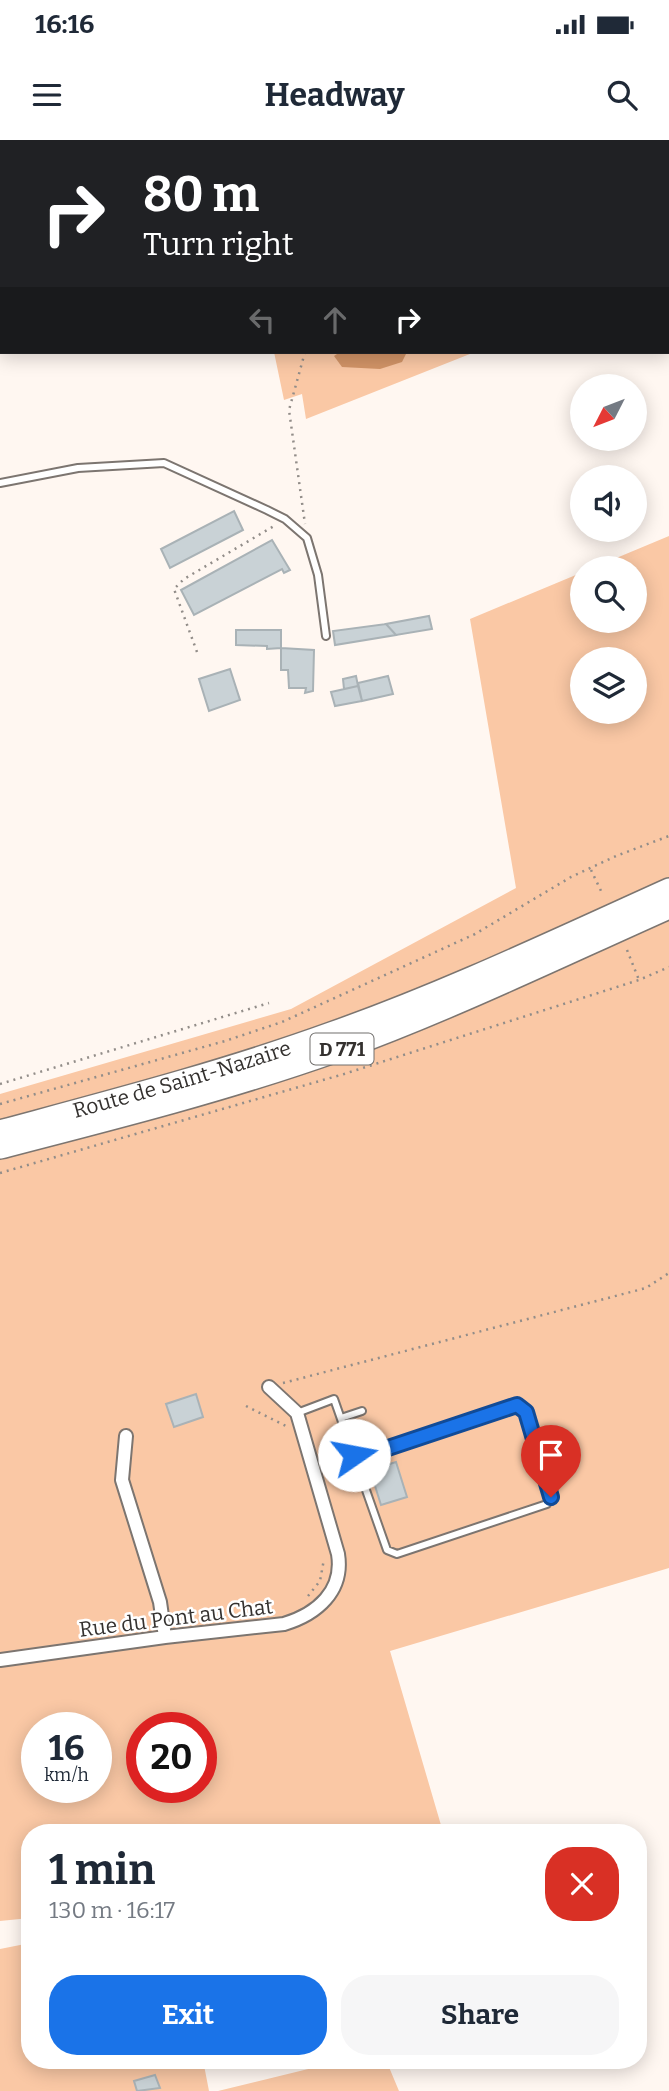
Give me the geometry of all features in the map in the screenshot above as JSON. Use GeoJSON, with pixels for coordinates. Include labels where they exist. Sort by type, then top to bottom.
{"type":"FeatureCollection","features":[{"type":"Feature","properties":{"kind":"main road","name":"Route de Saint-Nazaire"},"geometry":{"type":"LineString","coordinates":[[0,1131],[221,1071],[334,1032],[449,987],[669,889]]}},
{"type":"Feature","properties":{"kind":"main road","name":"Route de Saint-Nazaire"},"geometry":{"type":"LineString","coordinates":[[0,1148],[249,1079],[337,1051],[490,989],[669,908]]}},
{"type":"Feature","properties":{"kind":"street","name":"Rue du Pont au Chat"},"geometry":{"type":"LineString","coordinates":[[0,1660],[165,1637],[284,1625],[310,1614],[329,1597],[340,1568],[338,1554],[297,1413],[270,1387]]}},
{"type":"Feature","properties":{"kind":"street"},"geometry":{"type":"LineString","coordinates":[[127,1436],[122,1480],[160,1602],[165,1637]]}},
{"type":"Feature","properties":{"kind":"lane"},"geometry":{"type":"LineString","coordinates":[[0,483],[78,468],[164,463],[285,519],[307,538],[318,575],[326,636]]}},
{"type":"Feature","properties":{"kind":"lane"},"geometry":{"type":"LineString","coordinates":[[297,1413],[334,1399],[387,1550],[397,1554],[547,1504],[551,1497],[526,1412],[517,1405],[376,1452],[354,1455]]}},
{"type":"Feature","properties":{"kind":"lane"},"geometry":{"type":"LineString","coordinates":[[341,1418],[362,1411]]}},
{"type":"Feature","properties":{"kind":"path"},"geometry":{"type":"LineString","coordinates":[[303,354],[289,410],[307,538]]}},
{"type":"Feature","properties":{"kind":"path"},"geometry":{"type":"LineString","coordinates":[[197,652],[174,589],[184,579],[285,519]]}},
{"type":"Feature","properties":{"kind":"path"},"geometry":{"type":"LineString","coordinates":[[0,1104],[225,1041],[282,1021],[475,934],[571,877],[669,836]]}},
{"type":"Feature","properties":{"kind":"path"},"geometry":{"type":"LineString","coordinates":[[590,869],[603,895]]}},
{"type":"Feature","properties":{"kind":"path"},"geometry":{"type":"LineString","coordinates":[[627,950],[639,980]]}},
{"type":"Feature","properties":{"kind":"path"},"geometry":{"type":"LineString","coordinates":[[0,1172],[332,1078],[639,980],[669,967]]}},
{"type":"Feature","properties":{"kind":"path"},"geometry":{"type":"LineString","coordinates":[[0,1084],[269,1003]]}},
{"type":"Feature","properties":{"kind":"path"},"geometry":{"type":"LineString","coordinates":[[270,1387],[307,1375],[646,1289],[669,1273]]}},
{"type":"Feature","properties":{"kind":"path"},"geometry":{"type":"LineString","coordinates":[[246,1406],[288,1427]]}},
{"type":"Feature","properties":{"kind":"path"},"geometry":{"type":"LineString","coordinates":[[303,1602],[320,1581],[325,1551]]}},
{"type":"Feature","properties":{"kind":"shaded area"},"geometry":{"type":"Polygon","coordinates":[[[274,354],[470,354],[306,419],[302,394],[284,400],[274,354]]]}},
{"type":"Feature","properties":{"kind":"shaded area"},"geometry":{"type":"Polygon","coordinates":[[[406,354],[402,362],[380,369],[342,367],[334,356],[406,354]]]}},
{"type":"Feature","properties":{"kind":"shaded area"},"geometry":{"type":"Polygon","coordinates":[[[669,536],[669,1568],[390,1651],[441,1824],[21,1824],[21,1919],[0,1921],[0,1094],[291,1009],[516,888],[470,619],[570,577],[570,633],[647,633],[647,556],[621,556],[669,536]]]}},
{"type":"Feature","properties":{"kind":"shaded area"},"geometry":{"type":"Polygon","coordinates":[[[21,1945],[21,2069],[205,2069],[209,2091],[0,2091],[0,1949],[21,1945]]]}},
{"type":"Feature","properties":{"kind":"shaded area"},"geometry":{"type":"Polygon","coordinates":[[[308,2069],[390,2069],[399,2091],[218,2091],[308,2069]]]}},
{"type":"Feature","properties":{"kind":"building"},"geometry":{"type":"Polygon","coordinates":[[[234,511],[243,530],[170,568],[161,549],[234,511]]]}},
{"type":"Feature","properties":{"kind":"building"},"geometry":{"type":"Polygon","coordinates":[[[272,540],[290,570],[284,573],[282,569],[194,615],[181,590],[272,540]]]}},
{"type":"Feature","properties":{"kind":"building"},"geometry":{"type":"Polygon","coordinates":[[[429,616],[432,629],[396,635],[386,624],[429,616]]]}},
{"type":"Feature","properties":{"kind":"building"},"geometry":{"type":"Polygon","coordinates":[[[386,624],[396,635],[335,645],[333,631],[386,624]]]}},
{"type":"Feature","properties":{"kind":"building"},"geometry":{"type":"Polygon","coordinates":[[[236,630],[281,630],[281,648],[236,645],[236,630]]]}},
{"type":"Feature","properties":{"kind":"building"},"geometry":{"type":"Polygon","coordinates":[[[281,648],[314,650],[313,691],[305,693],[306,688],[289,688],[288,670],[281,670],[281,648]]]}},
{"type":"Feature","properties":{"kind":"building"},"geometry":{"type":"Polygon","coordinates":[[[230,669],[240,700],[209,711],[199,679],[230,669]]]}},
{"type":"Feature","properties":{"kind":"building"},"geometry":{"type":"Polygon","coordinates":[[[356,676],[358,686],[344,689],[343,679],[356,676]]]}},
{"type":"Feature","properties":{"kind":"building"},"geometry":{"type":"Polygon","coordinates":[[[388,676],[393,694],[362,701],[358,683],[388,676]]]}},
{"type":"Feature","properties":{"kind":"building"},"geometry":{"type":"Polygon","coordinates":[[[358,686],[362,701],[335,706],[331,692],[358,686]]]}},
{"type":"Feature","properties":{"kind":"building"},"geometry":{"type":"Polygon","coordinates":[[[196,1394],[203,1417],[174,1427],[166,1404],[196,1394]]]}},
{"type":"Feature","properties":{"kind":"building"},"geometry":{"type":"Polygon","coordinates":[[[396,1462],[407,1497],[381,1505],[370,1470],[396,1462]]]}},
{"type":"Feature","properties":{"kind":"building"},"geometry":{"type":"Polygon","coordinates":[[[155,2075],[160,2088],[137,2091],[134,2081],[155,2075]]]}},
{"type":"Feature","properties":{"kind":"route"},"geometry":{"type":"LineString","coordinates":[[354,1455],[376,1452],[517,1405],[526,1412],[551,1497]]}}]}
